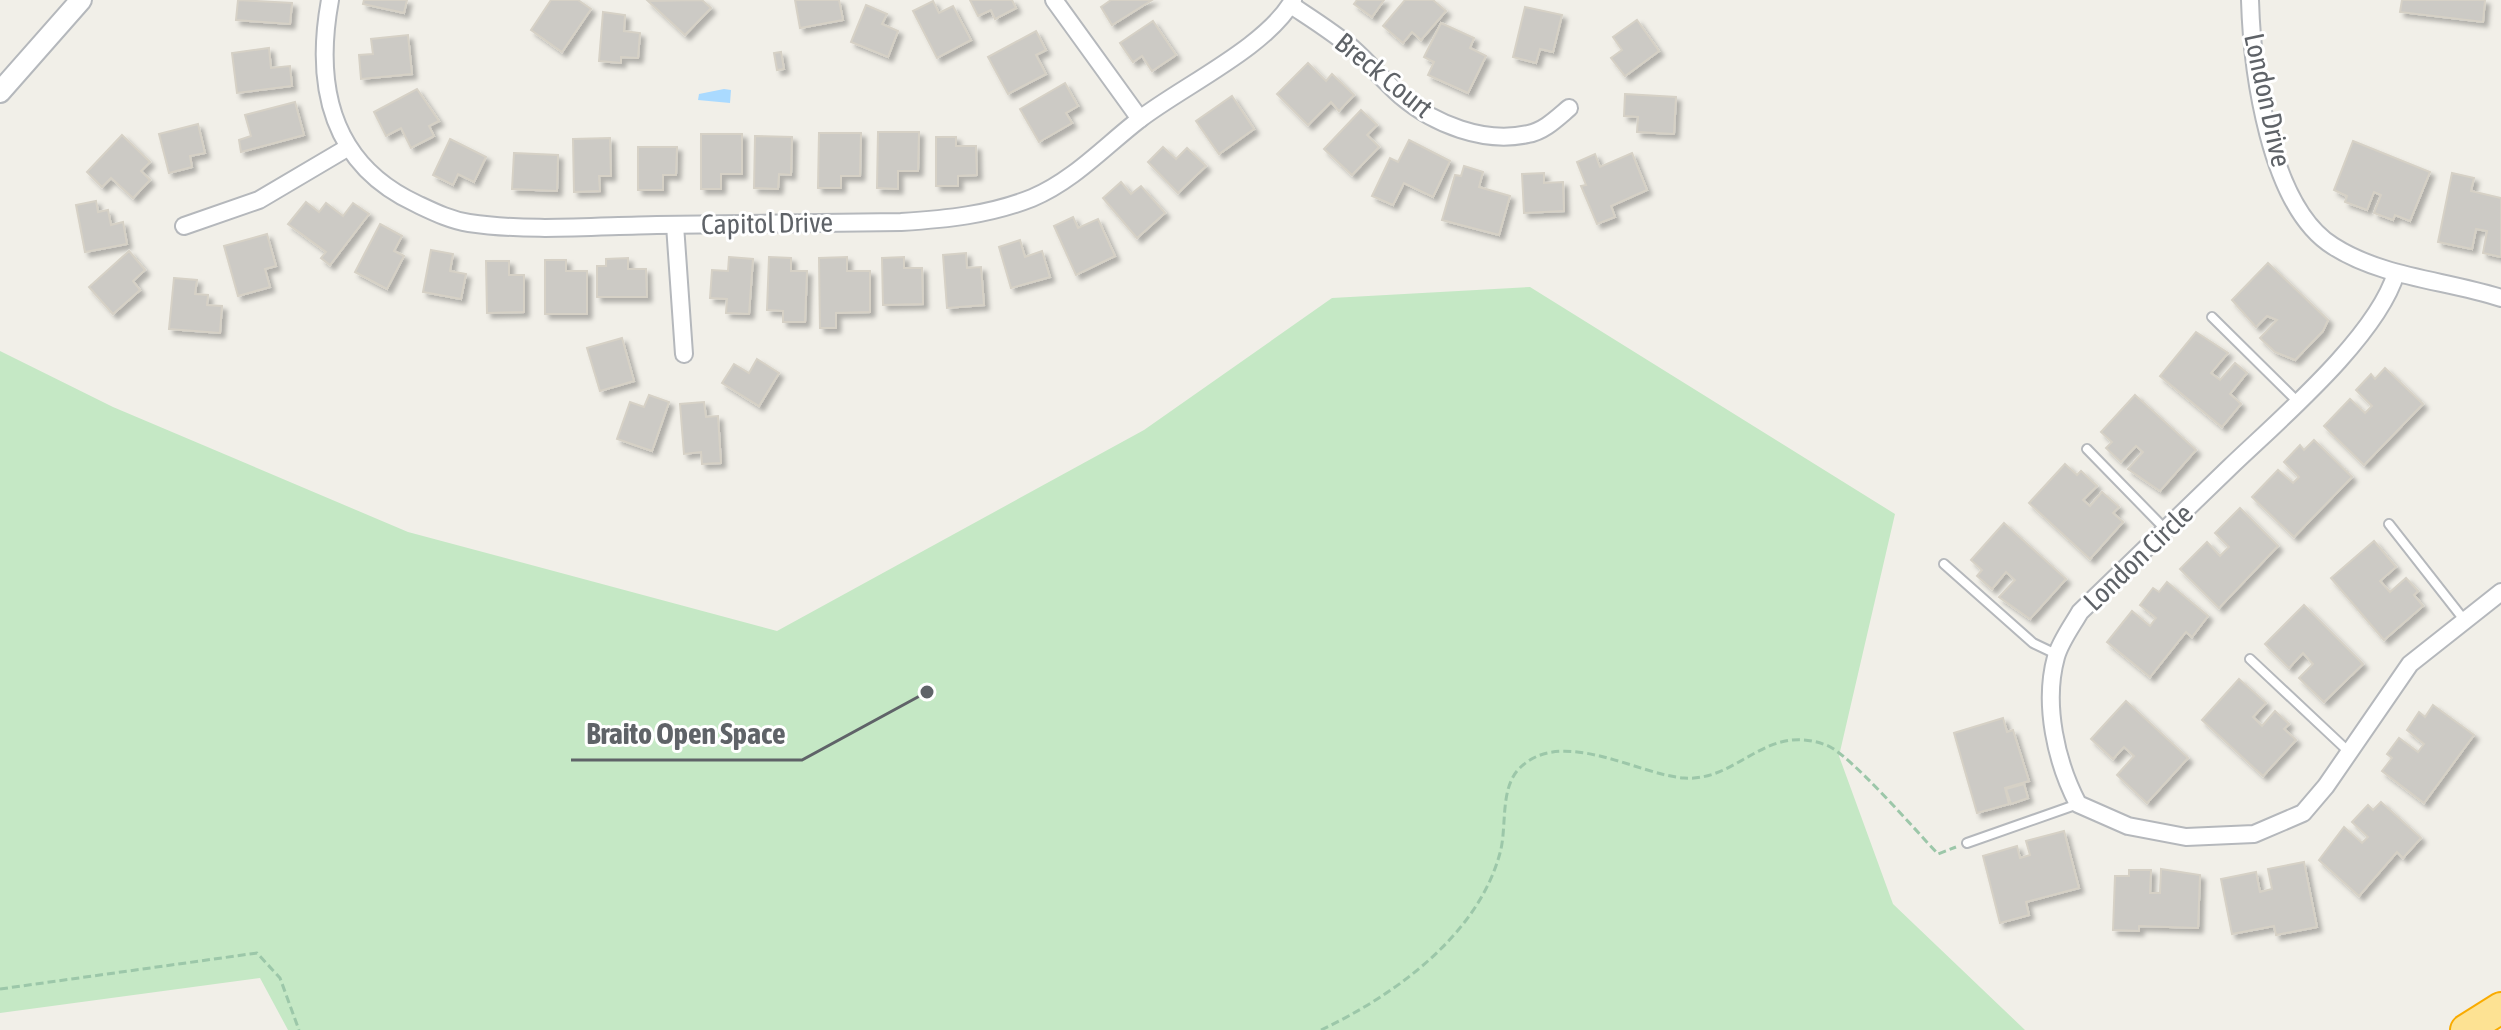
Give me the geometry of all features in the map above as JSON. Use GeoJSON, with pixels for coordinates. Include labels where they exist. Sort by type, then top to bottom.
{"type":"FeatureCollection","features":[{"type":"Feature","properties":{"kind":"highway"},"geometry":{"type":"LineString","coordinates":[[2466,1030],[2501,1008]]}},
{"type":"Feature","properties":{"kind":"street"},"geometry":{"type":"LineString","coordinates":[[0,92],[81,0]]}},
{"type":"Feature","properties":{"kind":"street","name":"Capitol Drive"},"geometry":{"type":"LineString","coordinates":[[330,0],[324,65],[331,109],[347,148],[389,192],[446,218],[470,223],[563,227],[915,221],[956,219],[999,210],[1036,196],[1089,163],[1140,119],[1248,45],[1292,2]]}},
{"type":"Feature","properties":{"kind":"street"},"geometry":{"type":"LineString","coordinates":[[1054,0],[1140,119]]}},
{"type":"Feature","properties":{"kind":"street","name":"London Drive"},"geometry":{"type":"LineString","coordinates":[[2250,0],[2251,43],[2272,145],[2296,210],[2332,246],[2396,273],[2462,285],[2501,298]]}},
{"type":"Feature","properties":{"kind":"street","name":"Breck Court"},"geometry":{"type":"LineString","coordinates":[[1292,2],[1336,35],[1402,96],[1434,119],[1469,132],[1506,136],[1528,134],[1548,126],[1569,108]]}},
{"type":"Feature","properties":{"kind":"street"},"geometry":{"type":"LineString","coordinates":[[184,226],[259,200],[347,148]]}},
{"type":"Feature","properties":{"kind":"street"},"geometry":{"type":"LineString","coordinates":[[675,225],[684,354]]}},
{"type":"Feature","properties":{"kind":"street","name":"London Circle"},"geometry":{"type":"LineString","coordinates":[[2078,804],[2064,777],[2050,699],[2056,654],[2080,612],[2298,402],[2360,333],[2390,294],[2396,273]]}},
{"type":"Feature","properties":{"kind":"street"},"geometry":{"type":"LineString","coordinates":[[2078,804],[2128,826],[2186,837],[2254,834],[2303,813],[2326,786],[2410,664],[2501,592]]}},
{"type":"Feature","properties":{"kind":"lane"},"geometry":{"type":"LineString","coordinates":[[2212,317],[2298,402]]}},
{"type":"Feature","properties":{"kind":"lane"},"geometry":{"type":"LineString","coordinates":[[2087,449],[2165,529]]}},
{"type":"Feature","properties":{"kind":"lane"},"geometry":{"type":"LineString","coordinates":[[2389,524],[2466,621]]}},
{"type":"Feature","properties":{"kind":"lane"},"geometry":{"type":"LineString","coordinates":[[1944,564],[2024,636],[2056,654]]}},
{"type":"Feature","properties":{"kind":"lane"},"geometry":{"type":"LineString","coordinates":[[2250,659],[2348,751]]}},
{"type":"Feature","properties":{"kind":"lane"},"geometry":{"type":"LineString","coordinates":[[1967,843],[2078,804]]}},
{"type":"Feature","properties":{"kind":"path"},"geometry":{"type":"LineString","coordinates":[[1321,1030],[1356,1012],[1425,963],[1475,910],[1492,884],[1501,848],[1509,785],[1518,770],[1545,755],[1578,752],[1607,755],[1668,776],[1694,779],[1731,766],[1773,744],[1806,739],[1840,753],[1938,854],[1967,843]]}},
{"type":"Feature","properties":{"kind":"path"},"geometry":{"type":"LineString","coordinates":[[0,989],[257,953],[280,978],[299,1030]]}},
{"type":"Feature","properties":{"kind":"green space"},"geometry":{"type":"Polygon","coordinates":[[[1530,287],[1895,514],[1839,756],[1893,904],[2025,1030],[288,1030],[260,978],[0,1013],[0,351],[113,407],[408,532],[777,631],[1144,430],[1332,298],[1530,287]]]}},
{"type":"Feature","properties":{"kind":"water"},"geometry":{"type":"Polygon","coordinates":[[[731,90],[730,103],[698,100],[699,94],[731,90]]]}},
{"type":"Feature","properties":{"kind":"building"},"geometry":{"type":"Polygon","coordinates":[[[238,0],[292,3],[290,24],[236,20],[238,0]]]}},
{"type":"Feature","properties":{"kind":"building"},"geometry":{"type":"Polygon","coordinates":[[[364,0],[407,0],[404,13],[363,4],[364,0]]]}},
{"type":"Feature","properties":{"kind":"building"},"geometry":{"type":"Polygon","coordinates":[[[551,0],[578,0],[591,9],[562,52],[531,30],[551,0]]]}},
{"type":"Feature","properties":{"kind":"building"},"geometry":{"type":"Polygon","coordinates":[[[702,0],[711,8],[685,35],[648,1],[702,0]]]}},
{"type":"Feature","properties":{"kind":"building"},"geometry":{"type":"Polygon","coordinates":[[[795,0],[839,0],[843,20],[800,28],[795,0]]]}},
{"type":"Feature","properties":{"kind":"building"},"geometry":{"type":"Polygon","coordinates":[[[970,0],[1012,0],[1016,8],[995,19],[991,10],[978,16],[970,0]]]}},
{"type":"Feature","properties":{"kind":"building"},"geometry":{"type":"Polygon","coordinates":[[[1111,0],[1152,0],[1112,25],[1101,7],[1111,0]]]}},
{"type":"Feature","properties":{"kind":"building"},"geometry":{"type":"Polygon","coordinates":[[[1357,0],[1384,0],[1372,17],[1354,4],[1357,0]]]}},
{"type":"Feature","properties":{"kind":"building"},"geometry":{"type":"Polygon","coordinates":[[[1405,0],[1433,0],[1446,11],[1421,40],[1412,32],[1403,43],[1383,26],[1405,0]]]}},
{"type":"Feature","properties":{"kind":"building"},"geometry":{"type":"Polygon","coordinates":[[[2402,0],[2485,0],[2483,22],[2400,12],[2402,0]]]}},
{"type":"Feature","properties":{"kind":"building"},"geometry":{"type":"Polygon","coordinates":[[[933,1],[939,13],[953,6],[971,40],[937,58],[913,11],[933,1]]]}},
{"type":"Feature","properties":{"kind":"building"},"geometry":{"type":"Polygon","coordinates":[[[866,5],[887,14],[882,24],[898,31],[888,57],[851,42],[866,5]]]}},
{"type":"Feature","properties":{"kind":"building"},"geometry":{"type":"Polygon","coordinates":[[[1525,7],[1562,15],[1553,52],[1540,49],[1536,63],[1513,57],[1525,7]]]}},
{"type":"Feature","properties":{"kind":"building"},"geometry":{"type":"Polygon","coordinates":[[[603,12],[625,15],[624,31],[640,33],[638,58],[621,57],[621,63],[599,61],[603,12]]]}},
{"type":"Feature","properties":{"kind":"building"},"geometry":{"type":"Polygon","coordinates":[[[1637,20],[1659,51],[1625,76],[1611,58],[1622,50],[1613,37],[1637,20]]]}},
{"type":"Feature","properties":{"kind":"building"},"geometry":{"type":"Polygon","coordinates":[[[1153,21],[1176,55],[1152,71],[1142,56],[1133,62],[1120,43],[1153,21]]]}},
{"type":"Feature","properties":{"kind":"building"},"geometry":{"type":"Polygon","coordinates":[[[1441,23],[1474,38],[1470,48],[1486,56],[1468,93],[1428,75],[1434,62],[1424,57],[1441,23]]]}},
{"type":"Feature","properties":{"kind":"building"},"geometry":{"type":"Polygon","coordinates":[[[1036,31],[1046,50],[1036,55],[1046,74],[1008,94],[988,57],[1036,31]]]}},
{"type":"Feature","properties":{"kind":"building"},"geometry":{"type":"Polygon","coordinates":[[[408,35],[412,74],[361,79],[359,55],[373,54],[371,39],[408,35]]]}},
{"type":"Feature","properties":{"kind":"building"},"geometry":{"type":"Polygon","coordinates":[[[269,48],[271,68],[290,66],[292,86],[237,93],[232,53],[269,48]]]}},
{"type":"Feature","properties":{"kind":"building"},"geometry":{"type":"Polygon","coordinates":[[[781,52],[784,69],[777,70],[774,53],[781,52]]]}},
{"type":"Feature","properties":{"kind":"building"},"geometry":{"type":"Polygon","coordinates":[[[1308,63],[1326,81],[1332,74],[1354,95],[1339,111],[1331,102],[1308,125],[1277,94],[1308,63]]]}},
{"type":"Feature","properties":{"kind":"building"},"geometry":{"type":"Polygon","coordinates":[[[1065,83],[1078,106],[1066,113],[1072,123],[1039,142],[1020,109],[1065,83]]]}},
{"type":"Feature","properties":{"kind":"building"},"geometry":{"type":"Polygon","coordinates":[[[417,89],[439,121],[429,126],[434,136],[411,148],[401,128],[386,136],[374,112],[417,89]]]}},
{"type":"Feature","properties":{"kind":"building"},"geometry":{"type":"Polygon","coordinates":[[[1625,94],[1676,97],[1674,134],[1637,132],[1638,117],[1624,116],[1625,94]]]}},
{"type":"Feature","properties":{"kind":"building"},"geometry":{"type":"Polygon","coordinates":[[[1232,96],[1254,129],[1219,154],[1196,121],[1232,96]]]}},
{"type":"Feature","properties":{"kind":"building"},"geometry":{"type":"Polygon","coordinates":[[[295,102],[304,135],[241,152],[239,140],[251,136],[245,115],[295,102]]]}},
{"type":"Feature","properties":{"kind":"building"},"geometry":{"type":"Polygon","coordinates":[[[1361,110],[1377,125],[1367,135],[1379,147],[1352,175],[1324,149],[1361,110]]]}},
{"type":"Feature","properties":{"kind":"building"},"geometry":{"type":"Polygon","coordinates":[[[198,124],[205,153],[190,156],[192,167],[169,173],[159,134],[198,124]]]}},
{"type":"Feature","properties":{"kind":"building"},"geometry":{"type":"Polygon","coordinates":[[[878,132],[919,132],[918,171],[898,171],[898,189],[877,188],[878,132]]]}},
{"type":"Feature","properties":{"kind":"building"},"geometry":{"type":"Polygon","coordinates":[[[819,133],[861,133],[860,176],[841,176],[841,188],[818,188],[819,133]]]}},
{"type":"Feature","properties":{"kind":"building"},"geometry":{"type":"Polygon","coordinates":[[[701,134],[742,134],[742,174],[721,174],[721,189],[701,189],[701,134]]]}},
{"type":"Feature","properties":{"kind":"building"},"geometry":{"type":"Polygon","coordinates":[[[122,135],[150,162],[141,171],[150,180],[133,198],[111,178],[102,187],[87,172],[122,135]]]}},
{"type":"Feature","properties":{"kind":"building"},"geometry":{"type":"Polygon","coordinates":[[[755,136],[792,137],[791,175],[779,174],[778,189],[754,188],[755,136]]]}},
{"type":"Feature","properties":{"kind":"building"},"geometry":{"type":"Polygon","coordinates":[[[936,137],[956,137],[956,146],[976,146],[977,175],[958,176],[958,186],[936,186],[936,137]]]}},
{"type":"Feature","properties":{"kind":"building"},"geometry":{"type":"Polygon","coordinates":[[[610,138],[611,176],[599,176],[600,191],[574,192],[573,139],[610,138]]]}},
{"type":"Feature","properties":{"kind":"building"},"geometry":{"type":"Polygon","coordinates":[[[450,139],[486,157],[474,182],[458,174],[453,185],[433,175],[450,139]]]}},
{"type":"Feature","properties":{"kind":"building"},"geometry":{"type":"Polygon","coordinates":[[[1409,140],[1450,161],[1433,197],[1404,183],[1393,205],[1372,196],[1390,158],[1398,162],[1409,140]]]}},
{"type":"Feature","properties":{"kind":"building"},"geometry":{"type":"Polygon","coordinates":[[[2353,141],[2430,172],[2410,221],[2395,215],[2393,220],[2374,213],[2381,195],[2374,192],[2367,210],[2345,202],[2347,196],[2334,190],[2353,141]]]}},
{"type":"Feature","properties":{"kind":"building"},"geometry":{"type":"Polygon","coordinates":[[[638,147],[677,147],[676,175],[663,175],[663,190],[638,190],[638,147]]]}},
{"type":"Feature","properties":{"kind":"building"},"geometry":{"type":"Polygon","coordinates":[[[1163,147],[1176,159],[1187,148],[1206,166],[1178,193],[1148,162],[1163,147]]]}},
{"type":"Feature","properties":{"kind":"building"},"geometry":{"type":"Polygon","coordinates":[[[514,153],[558,155],[557,191],[512,189],[514,153]]]}},
{"type":"Feature","properties":{"kind":"building"},"geometry":{"type":"Polygon","coordinates":[[[1632,153],[1647,190],[1611,206],[1615,217],[1597,224],[1581,186],[1586,185],[1577,162],[1595,154],[1600,167],[1632,153]]]}},
{"type":"Feature","properties":{"kind":"building"},"geometry":{"type":"Polygon","coordinates":[[[1464,166],[1483,172],[1479,187],[1510,196],[1499,235],[1442,220],[1455,175],[1461,176],[1464,166]]]}},
{"type":"Feature","properties":{"kind":"building"},"geometry":{"type":"Polygon","coordinates":[[[1544,173],[1544,183],[1563,182],[1564,211],[1524,213],[1522,174],[1544,173]]]}},
{"type":"Feature","properties":{"kind":"building"},"geometry":{"type":"Polygon","coordinates":[[[2452,173],[2474,178],[2471,191],[2501,198],[2501,257],[2483,253],[2487,231],[2476,229],[2472,249],[2438,242],[2452,173]]]}},
{"type":"Feature","properties":{"kind":"building"},"geometry":{"type":"Polygon","coordinates":[[[1121,182],[1131,194],[1141,186],[1165,213],[1137,238],[1103,198],[1121,182]]]}},
{"type":"Feature","properties":{"kind":"building"},"geometry":{"type":"Polygon","coordinates":[[[96,201],[98,212],[108,210],[111,225],[123,222],[127,244],[85,252],[76,205],[96,201]]]}},
{"type":"Feature","properties":{"kind":"building"},"geometry":{"type":"Polygon","coordinates":[[[306,202],[319,212],[326,203],[343,216],[353,203],[369,214],[330,265],[321,258],[326,252],[288,224],[306,202]]]}},
{"type":"Feature","properties":{"kind":"building"},"geometry":{"type":"Polygon","coordinates":[[[1073,217],[1078,228],[1098,219],[1115,256],[1076,275],[1054,226],[1073,217]]]}},
{"type":"Feature","properties":{"kind":"building"},"geometry":{"type":"Polygon","coordinates":[[[380,224],[402,236],[394,251],[404,256],[387,289],[355,272],[380,224]]]}},
{"type":"Feature","properties":{"kind":"building"},"geometry":{"type":"Polygon","coordinates":[[[267,234],[276,266],[265,269],[270,287],[238,296],[224,246],[267,234]]]}},
{"type":"Feature","properties":{"kind":"building"},"geometry":{"type":"Polygon","coordinates":[[[1020,240],[1025,257],[1042,251],[1050,277],[1011,288],[999,247],[1020,240]]]}},
{"type":"Feature","properties":{"kind":"building"},"geometry":{"type":"Polygon","coordinates":[[[431,250],[453,254],[450,271],[466,274],[461,299],[423,292],[431,250]]]}},
{"type":"Feature","properties":{"kind":"building"},"geometry":{"type":"Polygon","coordinates":[[[129,251],[145,270],[133,281],[140,290],[113,314],[89,287],[129,251]]]}},
{"type":"Feature","properties":{"kind":"building"},"geometry":{"type":"Polygon","coordinates":[[[966,253],[967,268],[981,267],[984,305],[947,308],[943,255],[966,253]]]}},
{"type":"Feature","properties":{"kind":"building"},"geometry":{"type":"Polygon","coordinates":[[[729,257],[753,259],[749,314],[726,313],[727,299],[710,298],[712,270],[728,271],[729,257]]]}},
{"type":"Feature","properties":{"kind":"building"},"geometry":{"type":"Polygon","coordinates":[[[769,257],[791,258],[791,271],[807,271],[805,322],[783,322],[783,311],[767,310],[769,257]]]}},
{"type":"Feature","properties":{"kind":"building"},"geometry":{"type":"Polygon","coordinates":[[[847,257],[847,271],[870,271],[870,312],[836,313],[836,328],[820,328],[819,258],[847,257]]]}},
{"type":"Feature","properties":{"kind":"building"},"geometry":{"type":"Polygon","coordinates":[[[904,257],[904,268],[922,268],[923,304],[883,305],[882,258],[904,257]]]}},
{"type":"Feature","properties":{"kind":"building"},"geometry":{"type":"Polygon","coordinates":[[[628,258],[628,269],[646,269],[647,297],[597,297],[597,266],[606,266],[606,259],[628,258]]]}},
{"type":"Feature","properties":{"kind":"building"},"geometry":{"type":"Polygon","coordinates":[[[545,260],[566,260],[566,271],[587,271],[587,314],[545,314],[545,260]]]}},
{"type":"Feature","properties":{"kind":"building"},"geometry":{"type":"Polygon","coordinates":[[[486,261],[509,261],[509,275],[524,275],[524,312],[487,313],[486,261]]]}},
{"type":"Feature","properties":{"kind":"building"},"geometry":{"type":"Polygon","coordinates":[[[2268,263],[2328,320],[2323,331],[2295,360],[2275,352],[2260,338],[2277,320],[2267,316],[2256,327],[2232,300],[2268,263]]]}},
{"type":"Feature","properties":{"kind":"building"},"geometry":{"type":"Polygon","coordinates":[[[174,278],[197,280],[195,294],[208,295],[207,305],[222,306],[220,333],[169,329],[174,278]]]}},
{"type":"Feature","properties":{"kind":"building"},"geometry":{"type":"Polygon","coordinates":[[[2196,332],[2228,353],[2211,373],[2220,380],[2235,363],[2247,373],[2230,394],[2241,404],[2222,427],[2160,376],[2196,332]]]}},
{"type":"Feature","properties":{"kind":"building"},"geometry":{"type":"Polygon","coordinates":[[[622,338],[634,381],[600,391],[587,348],[622,338]]]}},
{"type":"Feature","properties":{"kind":"building"},"geometry":{"type":"Polygon","coordinates":[[[757,359],[779,373],[759,406],[722,383],[734,364],[749,373],[757,359]]]}},
{"type":"Feature","properties":{"kind":"building"},"geometry":{"type":"Polygon","coordinates":[[[2385,368],[2423,404],[2364,465],[2324,426],[2350,399],[2365,413],[2372,406],[2356,390],[2371,374],[2375,379],[2385,368]]]}},
{"type":"Feature","properties":{"kind":"building"},"geometry":{"type":"Polygon","coordinates":[[[649,395],[669,402],[652,451],[617,439],[630,402],[644,407],[649,395]]]}},
{"type":"Feature","properties":{"kind":"building"},"geometry":{"type":"Polygon","coordinates":[[[2135,395],[2196,450],[2160,491],[2128,469],[2143,452],[2136,446],[2121,462],[2106,448],[2112,442],[2101,432],[2135,395]]]}},
{"type":"Feature","properties":{"kind":"building"},"geometry":{"type":"Polygon","coordinates":[[[704,402],[706,417],[718,416],[721,463],[702,464],[701,452],[684,454],[680,404],[704,402]]]}},
{"type":"Feature","properties":{"kind":"building"},"geometry":{"type":"Polygon","coordinates":[[[2314,440],[2352,477],[2294,537],[2252,497],[2278,470],[2293,483],[2299,477],[2284,462],[2300,445],[2304,450],[2314,440]]]}},
{"type":"Feature","properties":{"kind":"building"},"geometry":{"type":"Polygon","coordinates":[[[2065,464],[2077,475],[2081,471],[2097,486],[2083,500],[2090,506],[2102,492],[2119,507],[2113,513],[2123,522],[2090,559],[2029,503],[2065,464]]]}},
{"type":"Feature","properties":{"kind":"building"},"geometry":{"type":"Polygon","coordinates":[[[2240,508],[2278,546],[2219,608],[2180,569],[2207,542],[2220,556],[2229,547],[2215,533],[2240,508]]]}},
{"type":"Feature","properties":{"kind":"building"},"geometry":{"type":"Polygon","coordinates":[[[2004,523],[2066,579],[2030,619],[1999,597],[2015,580],[2006,572],[1992,589],[1977,576],[1982,570],[1971,560],[2004,523]]]}},
{"type":"Feature","properties":{"kind":"building"},"geometry":{"type":"Polygon","coordinates":[[[2374,541],[2396,567],[2380,581],[2390,592],[2406,578],[2418,591],[2414,595],[2423,606],[2384,640],[2331,578],[2374,541]]]}},
{"type":"Feature","properties":{"kind":"building"},"geometry":{"type":"Polygon","coordinates":[[[2167,582],[2208,616],[2192,637],[2186,632],[2150,677],[2107,642],[2132,611],[2150,626],[2156,618],[2140,605],[2153,588],[2159,592],[2167,582]]]}},
{"type":"Feature","properties":{"kind":"building"},"geometry":{"type":"Polygon","coordinates":[[[2304,605],[2363,664],[2324,702],[2299,678],[2313,664],[2303,653],[2289,668],[2265,644],[2304,605]]]}},
{"type":"Feature","properties":{"kind":"building"},"geometry":{"type":"Polygon","coordinates":[[[2239,679],[2266,703],[2253,717],[2262,726],[2275,711],[2289,724],[2284,729],[2296,740],[2263,776],[2202,720],[2239,679]]]}},
{"type":"Feature","properties":{"kind":"building"},"geometry":{"type":"Polygon","coordinates":[[[2126,701],[2188,758],[2147,803],[2117,775],[2134,756],[2124,747],[2113,759],[2091,739],[2126,701]]]}},
{"type":"Feature","properties":{"kind":"building"},"geometry":{"type":"Polygon","coordinates":[[[2433,705],[2474,735],[2424,803],[2382,771],[2392,758],[2387,754],[2399,738],[2418,752],[2424,744],[2407,730],[2419,712],[2425,717],[2433,705]]]}},
{"type":"Feature","properties":{"kind":"building"},"geometry":{"type":"Polygon","coordinates":[[[2003,718],[2007,732],[2013,730],[2029,781],[2005,788],[2009,804],[1977,813],[1954,733],[2003,718]]]}},
{"type":"Feature","properties":{"kind":"building"},"geometry":{"type":"Polygon","coordinates":[[[2024,784],[2028,798],[2011,804],[2006,789],[2024,784]]]}},
{"type":"Feature","properties":{"kind":"building"},"geometry":{"type":"Polygon","coordinates":[[[2381,802],[2421,838],[2403,858],[2397,852],[2359,896],[2319,860],[2344,827],[2362,843],[2368,837],[2352,822],[2368,805],[2373,810],[2381,802]]]}},
{"type":"Feature","properties":{"kind":"building"},"geometry":{"type":"Polygon","coordinates":[[[2064,831],[2079,888],[2026,902],[2029,915],[2000,923],[1983,856],[2017,846],[2020,858],[2030,855],[2026,841],[2064,831]]]}},
{"type":"Feature","properties":{"kind":"building"},"geometry":{"type":"Polygon","coordinates":[[[2304,862],[2317,927],[2276,935],[2274,926],[2232,934],[2221,879],[2256,872],[2260,892],[2272,889],[2268,869],[2304,862]]]}},
{"type":"Feature","properties":{"kind":"building"},"geometry":{"type":"Polygon","coordinates":[[[2161,869],[2200,875],[2198,928],[2139,926],[2139,931],[2113,930],[2115,876],[2129,876],[2129,870],[2151,870],[2150,893],[2160,893],[2161,869]]]}},
{"type":"Feature","properties":{"kind":"place","name":"Braito Open Space"},"geometry":{"type":"Point","coordinates":[927,692]}}]}
